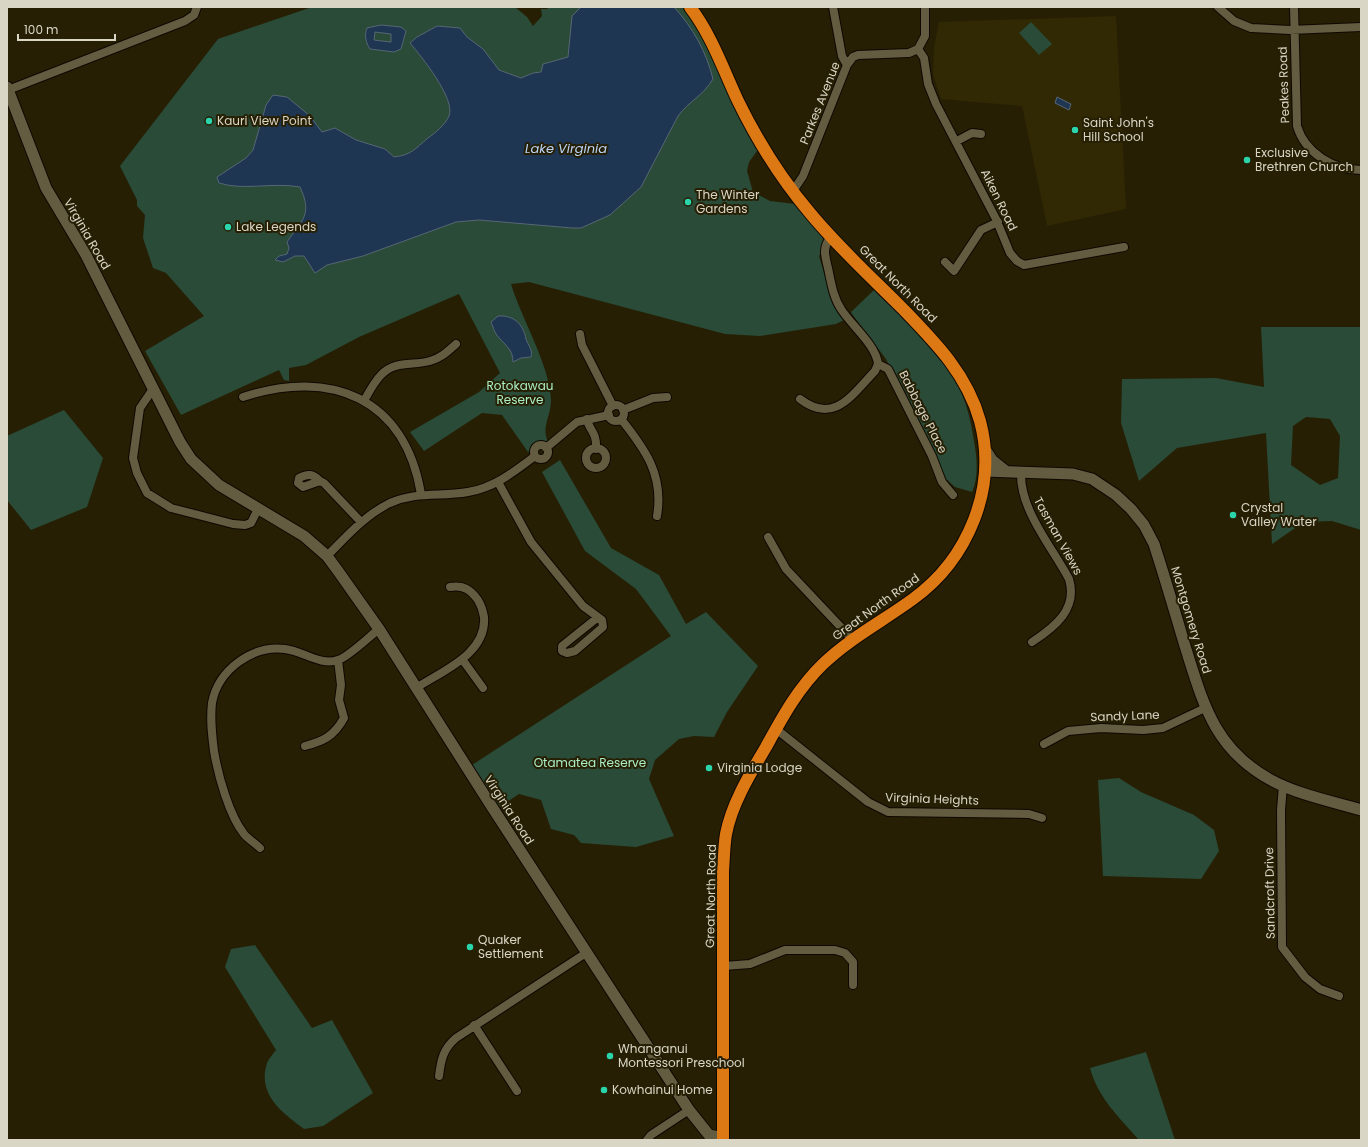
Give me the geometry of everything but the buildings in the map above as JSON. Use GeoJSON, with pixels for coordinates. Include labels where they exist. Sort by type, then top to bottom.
{"type":"FeatureCollection","features":[{"type":"Feature","properties":{"kind":"highway","name":"Great North Road"},"geometry":{"type":"LineString","coordinates":[[690,7],[710,38],[746,117],[793,191],[831,237],[932,338],[954,366],[964,382],[975,406],[985,449],[985,471],[980,504],[973,523],[949,565],[928,587],[852,639],[812,675],[792,702],[738,798],[726,834],[723,871],[723,1139]]}},
{"type":"Feature","properties":{"kind":"street"},"geometry":{"type":"LineString","coordinates":[[7,88],[185,21],[194,14],[197,7]]}},
{"type":"Feature","properties":{"kind":"street"},"geometry":{"type":"LineString","coordinates":[[833,7],[842,56],[847,65]]}},
{"type":"Feature","properties":{"kind":"street"},"geometry":{"type":"LineString","coordinates":[[918,49],[922,45],[924,36],[925,7]]}},
{"type":"Feature","properties":{"kind":"street"},"geometry":{"type":"LineString","coordinates":[[1218,7],[1242,26],[1261,30],[1361,27]]}},
{"type":"Feature","properties":{"kind":"street","name":"Peakes Road"},"geometry":{"type":"LineString","coordinates":[[1294,7],[1297,126],[1301,138],[1311,150],[1324,160],[1339,167],[1361,170]]}},
{"type":"Feature","properties":{"kind":"street","name":"Parkes Avenue"},"geometry":{"type":"LineString","coordinates":[[793,191],[803,176],[847,65],[853,57],[858,55],[909,53],[918,49]]}},
{"type":"Feature","properties":{"kind":"street","name":"Aiken Road"},"geometry":{"type":"LineString","coordinates":[[918,49],[926,62],[928,84],[931,94],[998,222],[1010,253],[1017,261],[1024,265],[1124,247]]}},
{"type":"Feature","properties":{"kind":"street","name":"Virginia Road"},"geometry":{"type":"LineString","coordinates":[[7,88],[46,188],[86,255],[153,390],[180,442],[191,459],[218,485],[304,536],[327,556],[379,629],[586,953],[689,1110],[709,1135],[723,1139]]}},
{"type":"Feature","properties":{"kind":"street"},"geometry":{"type":"LineString","coordinates":[[956,141],[972,134],[981,134]]}},
{"type":"Feature","properties":{"kind":"street"},"geometry":{"type":"LineString","coordinates":[[945,262],[954,271],[981,230],[998,222]]}},
{"type":"Feature","properties":{"kind":"street","name":"Babbage Place"},"geometry":{"type":"LineString","coordinates":[[831,237],[826,244],[824,254],[837,302],[848,320],[873,350],[878,364],[888,369],[932,456],[942,482],[953,495]]}},
{"type":"Feature","properties":{"kind":"street"},"geometry":{"type":"LineString","coordinates":[[580,334],[582,345],[613,406]]}},
{"type":"Feature","properties":{"kind":"street"},"geometry":{"type":"LineString","coordinates":[[364,401],[375,383],[388,370],[396,365],[429,361],[439,358],[456,344]]}},
{"type":"Feature","properties":{"kind":"street"},"geometry":{"type":"LineString","coordinates":[[800,399],[806,404],[823,410],[838,407],[875,371],[878,364]]}},
{"type":"Feature","properties":{"kind":"street"},"geometry":{"type":"LineString","coordinates":[[243,397],[263,390],[287,386],[302,386],[336,390],[364,401],[385,418],[403,440],[414,462],[421,494]]}},
{"type":"Feature","properties":{"kind":"street"},"geometry":{"type":"LineString","coordinates":[[153,390],[140,408],[134,458],[137,473],[147,493],[171,508],[233,524],[245,525],[251,523],[258,509]]}},
{"type":"Feature","properties":{"kind":"street"},"geometry":{"type":"LineString","coordinates":[[609,415],[615,420],[653,398],[667,397]]}},
{"type":"Feature","properties":{"kind":"street"},"geometry":{"type":"LineString","coordinates":[[613,406],[619,406],[622,415],[653,466],[659,498],[657,516]]}},
{"type":"Feature","properties":{"kind":"street"},"geometry":{"type":"LineString","coordinates":[[609,415],[609,411],[613,406]]}},
{"type":"Feature","properties":{"kind":"street"},"geometry":{"type":"LineString","coordinates":[[327,556],[361,522],[390,503],[421,494],[452,494],[470,492],[498,482],[535,456],[539,458],[546,457],[548,452],[546,448],[572,425],[587,419],[609,415]]}},
{"type":"Feature","properties":{"kind":"street"},"geometry":{"type":"LineString","coordinates":[[587,419],[587,423],[595,434],[596,449]]}},
{"type":"Feature","properties":{"kind":"street"},"geometry":{"type":"LineString","coordinates":[[985,449],[992,460],[1007,472]]}},
{"type":"Feature","properties":{"kind":"street","name":"Montgomery Road"},"geometry":{"type":"LineString","coordinates":[[985,471],[1084,476],[1109,490],[1137,516],[1154,544],[1205,708],[1221,736],[1242,759],[1262,775],[1283,785],[1361,810]]}},
{"type":"Feature","properties":{"kind":"street","name":"Tasman Views"},"geometry":{"type":"LineString","coordinates":[[1021,473],[1021,485],[1024,501],[1070,579],[1072,589],[1071,604],[1066,611],[1046,632],[1032,642]]}},
{"type":"Feature","properties":{"kind":"street"},"geometry":{"type":"LineString","coordinates":[[320,481],[361,522]]}},
{"type":"Feature","properties":{"kind":"street"},"geometry":{"type":"LineString","coordinates":[[498,482],[531,542],[594,620]]}},
{"type":"Feature","properties":{"kind":"street"},"geometry":{"type":"LineString","coordinates":[[768,537],[786,569],[852,639]]}},
{"type":"Feature","properties":{"kind":"street"},"geometry":{"type":"LineString","coordinates":[[416,688],[462,659],[478,642],[483,628],[483,613],[480,603],[468,589],[459,586],[450,587]]}},
{"type":"Feature","properties":{"kind":"street"},"geometry":{"type":"LineString","coordinates":[[594,620],[602,620],[603,627],[575,650],[567,653],[562,651],[562,646],[568,639],[594,620]]}},
{"type":"Feature","properties":{"kind":"street"},"geometry":{"type":"LineString","coordinates":[[260,848],[244,833],[226,800],[216,765],[211,730],[212,702],[220,682],[243,658],[260,650],[283,648],[296,650],[311,658],[326,661],[338,660],[379,629]]}},
{"type":"Feature","properties":{"kind":"street"},"geometry":{"type":"LineString","coordinates":[[462,659],[483,688]]}},
{"type":"Feature","properties":{"kind":"street"},"geometry":{"type":"LineString","coordinates":[[305,746],[319,742],[338,730],[344,718],[339,700],[341,685],[338,660]]}},
{"type":"Feature","properties":{"kind":"street","name":"Sandy Lane"},"geometry":{"type":"LineString","coordinates":[[1044,744],[1068,731],[1101,728],[1143,730],[1163,728],[1205,708]]}},
{"type":"Feature","properties":{"kind":"street","name":"Virginia Heights"},"geometry":{"type":"LineString","coordinates":[[776,730],[880,810],[888,812],[1029,814],[1042,818]]}},
{"type":"Feature","properties":{"kind":"street","name":"Sandcroft Drive"},"geometry":{"type":"LineString","coordinates":[[1283,785],[1281,810],[1282,947],[1305,977],[1320,989],[1340,996]]}},
{"type":"Feature","properties":{"kind":"street"},"geometry":{"type":"LineString","coordinates":[[724,966],[750,964],[785,950],[835,950],[845,953],[853,962],[853,985]]}},
{"type":"Feature","properties":{"kind":"street"},"geometry":{"type":"LineString","coordinates":[[439,1076],[442,1057],[446,1048],[456,1038],[586,953]]}},
{"type":"Feature","properties":{"kind":"street"},"geometry":{"type":"LineString","coordinates":[[474,1025],[517,1091]]}},
{"type":"Feature","properties":{"kind":"street"},"geometry":{"type":"LineString","coordinates":[[647,1140],[651,1135],[689,1110]]}},
{"type":"Feature","properties":{"kind":"shaded area","name":"Saint John's Hill School"},"geometry":{"type":"Polygon","coordinates":[[[1116,16],[1126,209],[1047,226],[1022,106],[941,99],[933,75],[934,47],[939,22],[1116,16]]]}},
{"type":"Feature","properties":{"kind":"green space","name":"Rotokawau Reserve"},"geometry":{"type":"Polygon","coordinates":[[[312,7],[515,7],[527,17],[533,26],[542,16],[541,9],[547,9],[549,7],[684,7],[693,18],[760,147],[749,162],[747,171],[753,192],[770,201],[795,204],[827,243],[819,256],[829,290],[846,319],[836,324],[760,336],[725,334],[529,282],[511,284],[541,357],[546,372],[551,400],[546,427],[549,444],[528,452],[502,415],[482,413],[424,451],[410,432],[479,392],[500,373],[459,294],[359,337],[306,365],[289,368],[289,381],[284,380],[279,370],[181,415],[145,351],[204,316],[166,273],[153,268],[143,238],[145,215],[137,206],[137,200],[120,166],[218,39],[312,7]]]}},
{"type":"Feature","properties":{"kind":"green space"},"geometry":{"type":"Polygon","coordinates":[[[1031,22],[1052,44],[1039,55],[1019,33],[1031,22]]]}},
{"type":"Feature","properties":{"kind":"green space"},"geometry":{"type":"Polygon","coordinates":[[[874,290],[931,347],[950,372],[961,392],[970,420],[976,454],[976,480],[972,492],[955,487],[946,479],[886,359],[851,312],[874,290]]]}},
{"type":"Feature","properties":{"kind":"green space"},"geometry":{"type":"Polygon","coordinates":[[[1261,327],[1361,327],[1361,530],[1332,521],[1304,522],[1272,544],[1266,433],[1177,448],[1139,481],[1121,423],[1122,379],[1216,378],[1264,387],[1261,327]],[[1306,417],[1293,426],[1291,465],[1320,485],[1338,478],[1340,436],[1330,419],[1306,417]]]}},
{"type":"Feature","properties":{"kind":"green space"},"geometry":{"type":"Polygon","coordinates":[[[64,410],[103,458],[87,507],[31,530],[7,500],[7,436],[64,410]]]}},
{"type":"Feature","properties":{"kind":"green space","name":"Otamatea Reserve"},"geometry":{"type":"Polygon","coordinates":[[[560,460],[611,548],[659,575],[686,624],[706,612],[758,666],[727,712],[714,737],[694,736],[679,739],[655,760],[649,779],[674,836],[636,847],[581,843],[574,835],[551,829],[541,800],[519,794],[499,807],[472,765],[671,636],[636,589],[585,551],[542,472],[560,460]]]}},
{"type":"Feature","properties":{"kind":"green space"},"geometry":{"type":"Polygon","coordinates":[[[1119,778],[1141,792],[1194,815],[1214,830],[1219,851],[1201,879],[1103,876],[1098,780],[1119,778]]]}},
{"type":"Feature","properties":{"kind":"green space"},"geometry":{"type":"Polygon","coordinates":[[[255,945],[312,1028],[332,1020],[373,1093],[323,1126],[304,1129],[280,1109],[274,1102],[265,1084],[267,1063],[276,1050],[225,967],[231,949],[255,945]]]}},
{"type":"Feature","properties":{"kind":"green space"},"geometry":{"type":"Polygon","coordinates":[[[1146,1052],[1175,1140],[1139,1140],[1110,1107],[1098,1089],[1090,1068],[1146,1052]]]}},
{"type":"Feature","properties":{"kind":"water","name":"Lake Virginia"},"geometry":{"type":"Polygon","coordinates":[[[581,7],[674,7],[687,23],[703,49],[713,79],[705,90],[678,116],[641,187],[610,215],[581,228],[479,220],[456,222],[363,256],[327,265],[315,273],[304,256],[295,256],[283,262],[275,260],[279,256],[287,254],[289,248],[287,242],[304,217],[306,204],[300,187],[279,185],[238,186],[219,183],[217,177],[246,158],[253,150],[266,105],[273,95],[287,97],[310,116],[322,132],[335,128],[356,140],[385,149],[394,157],[405,155],[416,148],[443,125],[449,116],[450,109],[443,89],[410,43],[417,37],[437,26],[460,28],[467,37],[483,49],[499,70],[521,78],[533,73],[541,72],[543,64],[568,57],[572,16],[581,7]]]}},
{"type":"Feature","properties":{"kind":"water"},"geometry":{"type":"Polygon","coordinates":[[[381,25],[401,27],[406,31],[401,49],[394,52],[370,49],[366,39],[367,28],[381,25]],[[375,32],[374,40],[391,42],[391,34],[375,32]]]}},
{"type":"Feature","properties":{"kind":"water"},"geometry":{"type":"Polygon","coordinates":[[[1057,97],[1071,104],[1069,110],[1055,103],[1057,97]]]}},
{"type":"Feature","properties":{"kind":"water"},"geometry":{"type":"Polygon","coordinates":[[[498,316],[509,317],[520,325],[531,350],[531,357],[521,358],[513,362],[513,357],[510,350],[496,334],[491,322],[498,316]]]}},
{"type":"Feature","properties":{"kind":"place","name":"Kauri View Point"},"geometry":{"type":"Point","coordinates":[209,121]}},
{"type":"Feature","properties":{"kind":"place","name":"Saint John's Hill School"},"geometry":{"type":"Point","coordinates":[1075,130]}},
{"type":"Feature","properties":{"kind":"place","name":"Exclusive Brethren Church"},"geometry":{"type":"Point","coordinates":[1247,160]}},
{"type":"Feature","properties":{"kind":"place","name":"The Winter Gardens"},"geometry":{"type":"Point","coordinates":[688,202]}},
{"type":"Feature","properties":{"kind":"place","name":"Lake Legends"},"geometry":{"type":"Point","coordinates":[228,227]}},
{"type":"Feature","properties":{"kind":"place","name":"Crystal Valley Water"},"geometry":{"type":"Point","coordinates":[1233,515]}},
{"type":"Feature","properties":{"kind":"place","name":"Virginia Lodge"},"geometry":{"type":"Point","coordinates":[709,768]}},
{"type":"Feature","properties":{"kind":"place","name":"Quaker Settlement"},"geometry":{"type":"Point","coordinates":[470,947]}},
{"type":"Feature","properties":{"kind":"place","name":"Whanganui Montessori Preschool"},"geometry":{"type":"Point","coordinates":[610,1056]}},
{"type":"Feature","properties":{"kind":"place","name":"Kowhainui Home"},"geometry":{"type":"Point","coordinates":[604,1090]}}]}
